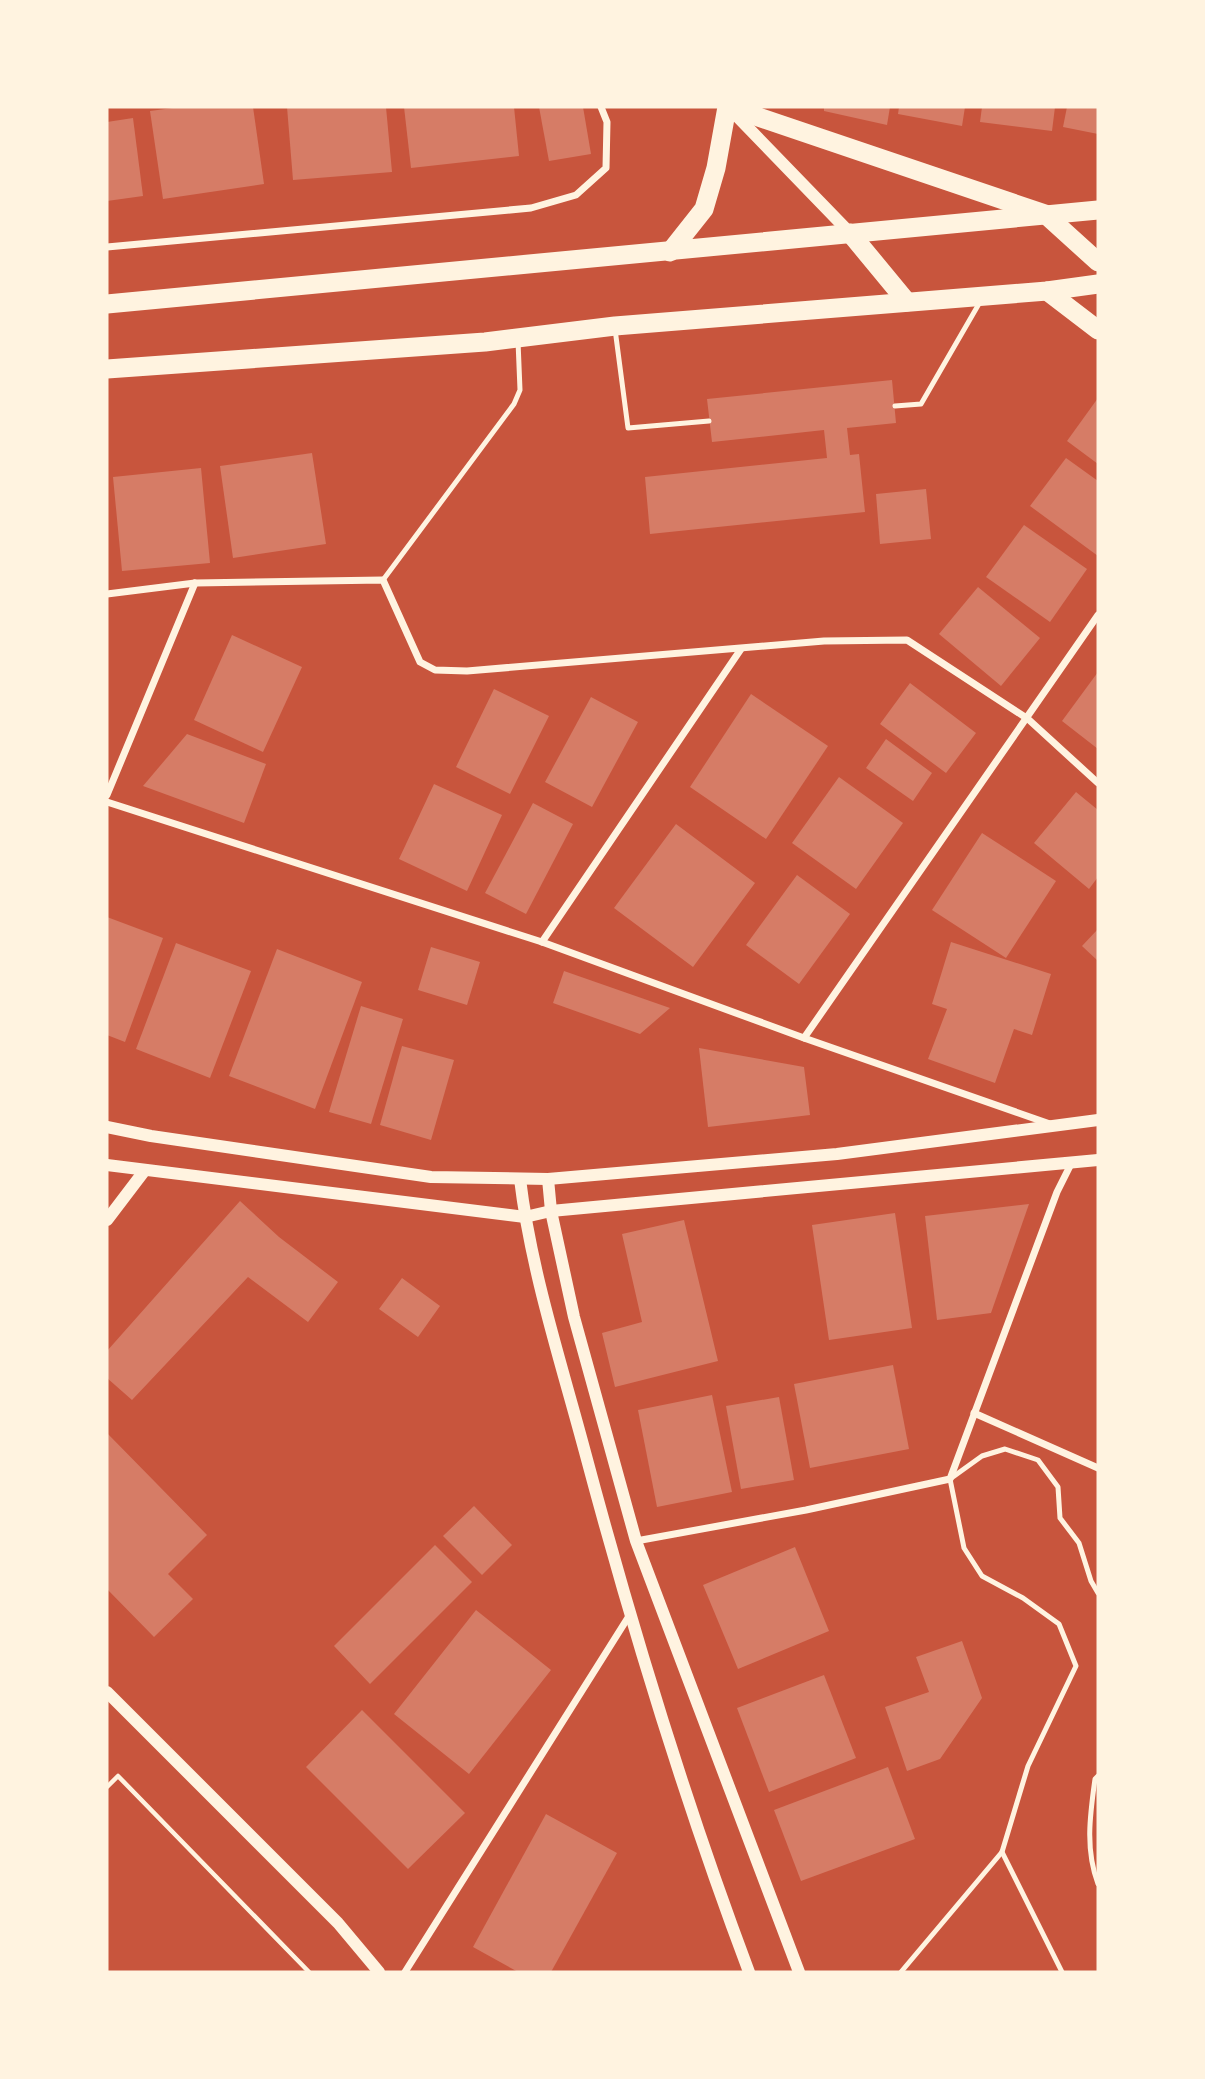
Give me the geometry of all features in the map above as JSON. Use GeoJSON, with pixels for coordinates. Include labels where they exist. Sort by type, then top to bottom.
{"type":"FeatureCollection","features":[{"type":"Feature","properties":{"kind":"highway"},"geometry":{"type":"LineString","coordinates":[[670,252],[704,209],[716,168],[728,107],[1045,214],[1098,262]]}},
{"type":"Feature","properties":{"kind":"highway"},"geometry":{"type":"LineString","coordinates":[[107,304],[1098,210]]}},
{"type":"Feature","properties":{"kind":"highway"},"geometry":{"type":"LineString","coordinates":[[850,233],[908,302]]}},
{"type":"Feature","properties":{"kind":"highway"},"geometry":{"type":"LineString","coordinates":[[107,369],[517,338],[615,326],[1046,291],[1098,284]]}},
{"type":"Feature","properties":{"kind":"highway"},"geometry":{"type":"LineString","coordinates":[[1046,291],[1098,330]]}},
{"type":"Feature","properties":{"kind":"street"},"geometry":{"type":"LineString","coordinates":[[107,247],[517,209],[576,195],[606,167],[607,122],[601,107]]}},
{"type":"Feature","properties":{"kind":"street"},"geometry":{"type":"LineString","coordinates":[[728,107],[850,233]]}},
{"type":"Feature","properties":{"kind":"street"},"geometry":{"type":"LineString","coordinates":[[107,594],[195,583],[383,580],[419,662],[435,670],[467,671],[824,641],[907,640],[1028,719],[1098,783]]}},
{"type":"Feature","properties":{"kind":"street"},"geometry":{"type":"LineString","coordinates":[[107,795],[195,583]]}},
{"type":"Feature","properties":{"kind":"street"},"geometry":{"type":"LineString","coordinates":[[804,1038],[1098,615]]}},
{"type":"Feature","properties":{"kind":"street"},"geometry":{"type":"LineString","coordinates":[[542,943],[741,649]]}},
{"type":"Feature","properties":{"kind":"street"},"geometry":{"type":"LineString","coordinates":[[107,802],[542,943],[1059,1127]]}},
{"type":"Feature","properties":{"kind":"street"},"geometry":{"type":"LineString","coordinates":[[107,1127],[151,1136],[431,1177],[548,1179],[837,1154],[1098,1120]]}},
{"type":"Feature","properties":{"kind":"street"},"geometry":{"type":"LineString","coordinates":[[107,1165],[525,1217],[551,1211],[1098,1160]]}},
{"type":"Feature","properties":{"kind":"street"},"geometry":{"type":"LineString","coordinates":[[636,1541],[806,1510],[950,1479],[1057,1192],[1072,1161]]}},
{"type":"Feature","properties":{"kind":"street"},"geometry":{"type":"LineString","coordinates":[[107,1220],[145,1170]]}},
{"type":"Feature","properties":{"kind":"street"},"geometry":{"type":"LineString","coordinates":[[520,1179],[525,1217],[556,1344],[629,1616],[710,1868],[749,1972]]}},
{"type":"Feature","properties":{"kind":"street"},"geometry":{"type":"LineString","coordinates":[[548,1179],[551,1211],[573,1317],[636,1541],[799,1972]]}},
{"type":"Feature","properties":{"kind":"street"},"geometry":{"type":"LineString","coordinates":[[974,1413],[1098,1468]]}},
{"type":"Feature","properties":{"kind":"street"},"geometry":{"type":"LineString","coordinates":[[405,1972],[629,1616]]}},
{"type":"Feature","properties":{"kind":"street"},"geometry":{"type":"LineString","coordinates":[[107,1692],[338,1923],[379,1972]]}},
{"type":"Feature","properties":{"kind":"lane"},"geometry":{"type":"LineString","coordinates":[[895,406],[921,404],[983,296]]}},
{"type":"Feature","properties":{"kind":"lane"},"geometry":{"type":"LineString","coordinates":[[615,326],[628,428],[709,421]]}},
{"type":"Feature","properties":{"kind":"lane"},"geometry":{"type":"LineString","coordinates":[[383,580],[514,404],[520,390],[517,338]]}},
{"type":"Feature","properties":{"kind":"lane"},"geometry":{"type":"LineString","coordinates":[[901,1972],[1002,1852],[1028,1766],[1076,1666],[1059,1624],[1023,1598],[982,1576],[964,1548],[950,1479],[982,1456],[1005,1449],[1038,1460],[1058,1487],[1060,1518],[1079,1543],[1091,1581],[1098,1593]]}},
{"type":"Feature","properties":{"kind":"lane"},"geometry":{"type":"LineString","coordinates":[[1098,1776],[1088,1823],[1091,1865],[1098,1884]]}},
{"type":"Feature","properties":{"kind":"lane"},"geometry":{"type":"LineString","coordinates":[[1002,1852],[1062,1972]]}},
{"type":"Feature","properties":{"kind":"path"},"geometry":{"type":"LineString","coordinates":[[107,1787],[118,1776],[309,1972]]}},
{"type":"Feature","properties":{"kind":"building"},"geometry":{"type":"Polygon","coordinates":[[[180,107],[253,107],[264,184],[163,199],[150,111],[180,107]]]}},
{"type":"Feature","properties":{"kind":"building"},"geometry":{"type":"Polygon","coordinates":[[[287,107],[386,107],[392,172],[293,180],[287,107]]]}},
{"type":"Feature","properties":{"kind":"building"},"geometry":{"type":"Polygon","coordinates":[[[404,107],[514,107],[519,156],[411,168],[404,107]]]}},
{"type":"Feature","properties":{"kind":"building"},"geometry":{"type":"Polygon","coordinates":[[[539,107],[583,107],[591,154],[549,161],[539,107]]]}},
{"type":"Feature","properties":{"kind":"building"},"geometry":{"type":"Polygon","coordinates":[[[824,107],[890,107],[887,125],[824,111],[824,107]]]}},
{"type":"Feature","properties":{"kind":"building"},"geometry":{"type":"Polygon","coordinates":[[[899,107],[965,107],[962,126],[898,114],[899,107]]]}},
{"type":"Feature","properties":{"kind":"building"},"geometry":{"type":"Polygon","coordinates":[[[982,107],[1055,107],[1052,131],[980,122],[982,107]]]}},
{"type":"Feature","properties":{"kind":"building"},"geometry":{"type":"Polygon","coordinates":[[[1067,107],[1098,107],[1098,134],[1063,127],[1067,107]]]}},
{"type":"Feature","properties":{"kind":"building"},"geometry":{"type":"Polygon","coordinates":[[[133,118],[143,196],[107,201],[107,122],[133,118]]]}},
{"type":"Feature","properties":{"kind":"building"},"geometry":{"type":"Polygon","coordinates":[[[892,380],[896,423],[847,428],[850,455],[859,454],[865,512],[650,534],[645,477],[827,458],[824,430],[712,442],[707,399],[892,380]]]}},
{"type":"Feature","properties":{"kind":"building"},"geometry":{"type":"Polygon","coordinates":[[[1098,398],[1098,464],[1067,441],[1098,398]]]}},
{"type":"Feature","properties":{"kind":"building"},"geometry":{"type":"Polygon","coordinates":[[[312,453],[326,544],[233,558],[220,466],[312,453]]]}},
{"type":"Feature","properties":{"kind":"building"},"geometry":{"type":"Polygon","coordinates":[[[1066,458],[1098,481],[1098,556],[1030,506],[1066,458]]]}},
{"type":"Feature","properties":{"kind":"building"},"geometry":{"type":"Polygon","coordinates":[[[201,468],[210,563],[122,571],[113,477],[201,468]]]}},
{"type":"Feature","properties":{"kind":"building"},"geometry":{"type":"Polygon","coordinates":[[[926,489],[931,539],[880,544],[876,494],[926,489]]]}},
{"type":"Feature","properties":{"kind":"building"},"geometry":{"type":"Polygon","coordinates":[[[1024,525],[1087,569],[1050,622],[986,577],[1024,525]]]}},
{"type":"Feature","properties":{"kind":"building"},"geometry":{"type":"Polygon","coordinates":[[[978,587],[1040,638],[1001,686],[939,634],[978,587]]]}},
{"type":"Feature","properties":{"kind":"building"},"geometry":{"type":"Polygon","coordinates":[[[232,635],[302,667],[263,752],[194,720],[232,635]]]}},
{"type":"Feature","properties":{"kind":"building"},"geometry":{"type":"Polygon","coordinates":[[[1098,672],[1098,749],[1062,721],[1098,672]]]}},
{"type":"Feature","properties":{"kind":"building"},"geometry":{"type":"Polygon","coordinates":[[[910,683],[976,733],[946,773],[880,724],[910,683]]]}},
{"type":"Feature","properties":{"kind":"building"},"geometry":{"type":"Polygon","coordinates":[[[494,689],[549,716],[510,794],[456,767],[494,689]]]}},
{"type":"Feature","properties":{"kind":"building"},"geometry":{"type":"Polygon","coordinates":[[[751,694],[828,746],[766,839],[690,787],[751,694]]]}},
{"type":"Feature","properties":{"kind":"building"},"geometry":{"type":"Polygon","coordinates":[[[591,697],[638,722],[592,807],[545,782],[591,697]]]}},
{"type":"Feature","properties":{"kind":"building"},"geometry":{"type":"Polygon","coordinates":[[[187,734],[266,764],[244,823],[143,786],[187,734]]]}},
{"type":"Feature","properties":{"kind":"building"},"geometry":{"type":"Polygon","coordinates":[[[886,739],[932,773],[913,801],[866,768],[886,739]]]}},
{"type":"Feature","properties":{"kind":"building"},"geometry":{"type":"Polygon","coordinates":[[[839,777],[903,823],[856,889],[792,843],[839,777]]]}},
{"type":"Feature","properties":{"kind":"building"},"geometry":{"type":"Polygon","coordinates":[[[434,784],[502,815],[467,891],[399,859],[434,784]]]}},
{"type":"Feature","properties":{"kind":"building"},"geometry":{"type":"Polygon","coordinates":[[[1076,792],[1098,810],[1098,877],[1089,889],[1034,843],[1076,792]]]}},
{"type":"Feature","properties":{"kind":"building"},"geometry":{"type":"Polygon","coordinates":[[[533,803],[573,824],[526,914],[485,893],[533,803]]]}},
{"type":"Feature","properties":{"kind":"building"},"geometry":{"type":"Polygon","coordinates":[[[676,824],[755,883],[693,967],[614,908],[676,824]]]}},
{"type":"Feature","properties":{"kind":"building"},"geometry":{"type":"Polygon","coordinates":[[[982,833],[1056,881],[1006,958],[932,910],[982,833]]]}},
{"type":"Feature","properties":{"kind":"building"},"geometry":{"type":"Polygon","coordinates":[[[797,875],[850,914],[799,984],[746,945],[797,875]]]}},
{"type":"Feature","properties":{"kind":"building"},"geometry":{"type":"Polygon","coordinates":[[[107,917],[163,938],[125,1042],[107,1035],[107,917]]]}},
{"type":"Feature","properties":{"kind":"building"},"geometry":{"type":"Polygon","coordinates":[[[1098,929],[1098,961],[1082,946],[1098,929]]]}},
{"type":"Feature","properties":{"kind":"building"},"geometry":{"type":"Polygon","coordinates":[[[951,942],[1051,974],[1032,1035],[1014,1029],[995,1083],[928,1059],[947,1009],[932,1004],[951,942]]]}},
{"type":"Feature","properties":{"kind":"building"},"geometry":{"type":"Polygon","coordinates":[[[176,943],[251,971],[210,1078],[136,1049],[176,943]]]}},
{"type":"Feature","properties":{"kind":"building"},"geometry":{"type":"Polygon","coordinates":[[[431,947],[480,962],[467,1005],[418,990],[431,947]]]}},
{"type":"Feature","properties":{"kind":"building"},"geometry":{"type":"Polygon","coordinates":[[[277,949],[362,982],[315,1109],[229,1076],[277,949]]]}},
{"type":"Feature","properties":{"kind":"building"},"geometry":{"type":"Polygon","coordinates":[[[564,971],[670,1008],[640,1034],[553,1003],[564,971]]]}},
{"type":"Feature","properties":{"kind":"building"},"geometry":{"type":"Polygon","coordinates":[[[361,1006],[403,1019],[371,1124],[329,1112],[361,1006]]]}},
{"type":"Feature","properties":{"kind":"building"},"geometry":{"type":"Polygon","coordinates":[[[402,1046],[454,1060],[431,1140],[380,1125],[402,1046]]]}},
{"type":"Feature","properties":{"kind":"building"},"geometry":{"type":"Polygon","coordinates":[[[699,1048],[804,1067],[810,1115],[708,1127],[699,1048]]]}},
{"type":"Feature","properties":{"kind":"building"},"geometry":{"type":"Polygon","coordinates":[[[240,1201],[279,1237],[338,1282],[308,1322],[248,1277],[132,1400],[107,1378],[107,1351],[240,1201]]]}},
{"type":"Feature","properties":{"kind":"building"},"geometry":{"type":"Polygon","coordinates":[[[1029,1204],[991,1313],[937,1320],[925,1216],[1029,1204]]]}},
{"type":"Feature","properties":{"kind":"building"},"geometry":{"type":"Polygon","coordinates":[[[895,1213],[912,1328],[829,1340],[812,1225],[895,1213]]]}},
{"type":"Feature","properties":{"kind":"building"},"geometry":{"type":"Polygon","coordinates":[[[684,1220],[718,1361],[615,1387],[602,1333],[642,1322],[622,1234],[684,1220]]]}},
{"type":"Feature","properties":{"kind":"building"},"geometry":{"type":"Polygon","coordinates":[[[402,1278],[440,1306],[418,1337],[379,1309],[402,1278]]]}},
{"type":"Feature","properties":{"kind":"building"},"geometry":{"type":"Polygon","coordinates":[[[893,1365],[909,1449],[810,1468],[794,1384],[893,1365]]]}},
{"type":"Feature","properties":{"kind":"building"},"geometry":{"type":"Polygon","coordinates":[[[712,1395],[732,1492],[657,1507],[638,1410],[712,1395]]]}},
{"type":"Feature","properties":{"kind":"building"},"geometry":{"type":"Polygon","coordinates":[[[779,1397],[794,1480],[741,1489],[726,1406],[779,1397]]]}},
{"type":"Feature","properties":{"kind":"building"},"geometry":{"type":"Polygon","coordinates":[[[107,1433],[207,1535],[168,1574],[193,1599],[154,1637],[107,1589],[107,1433]]]}},
{"type":"Feature","properties":{"kind":"building"},"geometry":{"type":"Polygon","coordinates":[[[474,1506],[512,1545],[482,1575],[443,1536],[474,1506]]]}},
{"type":"Feature","properties":{"kind":"building"},"geometry":{"type":"Polygon","coordinates":[[[435,1545],[472,1582],[370,1684],[334,1646],[435,1545]]]}},
{"type":"Feature","properties":{"kind":"building"},"geometry":{"type":"Polygon","coordinates":[[[795,1547],[829,1631],[738,1669],[703,1585],[795,1547]]]}},
{"type":"Feature","properties":{"kind":"building"},"geometry":{"type":"Polygon","coordinates":[[[476,1610],[551,1670],[469,1774],[394,1714],[476,1610]]]}},
{"type":"Feature","properties":{"kind":"building"},"geometry":{"type":"Polygon","coordinates":[[[962,1641],[982,1698],[940,1759],[907,1771],[885,1707],[929,1692],[916,1657],[962,1641]]]}},
{"type":"Feature","properties":{"kind":"building"},"geometry":{"type":"Polygon","coordinates":[[[824,1675],[856,1758],[769,1792],[737,1708],[824,1675]]]}},
{"type":"Feature","properties":{"kind":"building"},"geometry":{"type":"Polygon","coordinates":[[[362,1710],[465,1813],[408,1869],[306,1767],[362,1710]]]}},
{"type":"Feature","properties":{"kind":"building"},"geometry":{"type":"Polygon","coordinates":[[[888,1767],[915,1839],[801,1881],[774,1810],[888,1767]]]}},
{"type":"Feature","properties":{"kind":"building"},"geometry":{"type":"Polygon","coordinates":[[[546,1814],[617,1853],[551,1972],[518,1972],[473,1947],[546,1814]]]}}]}
